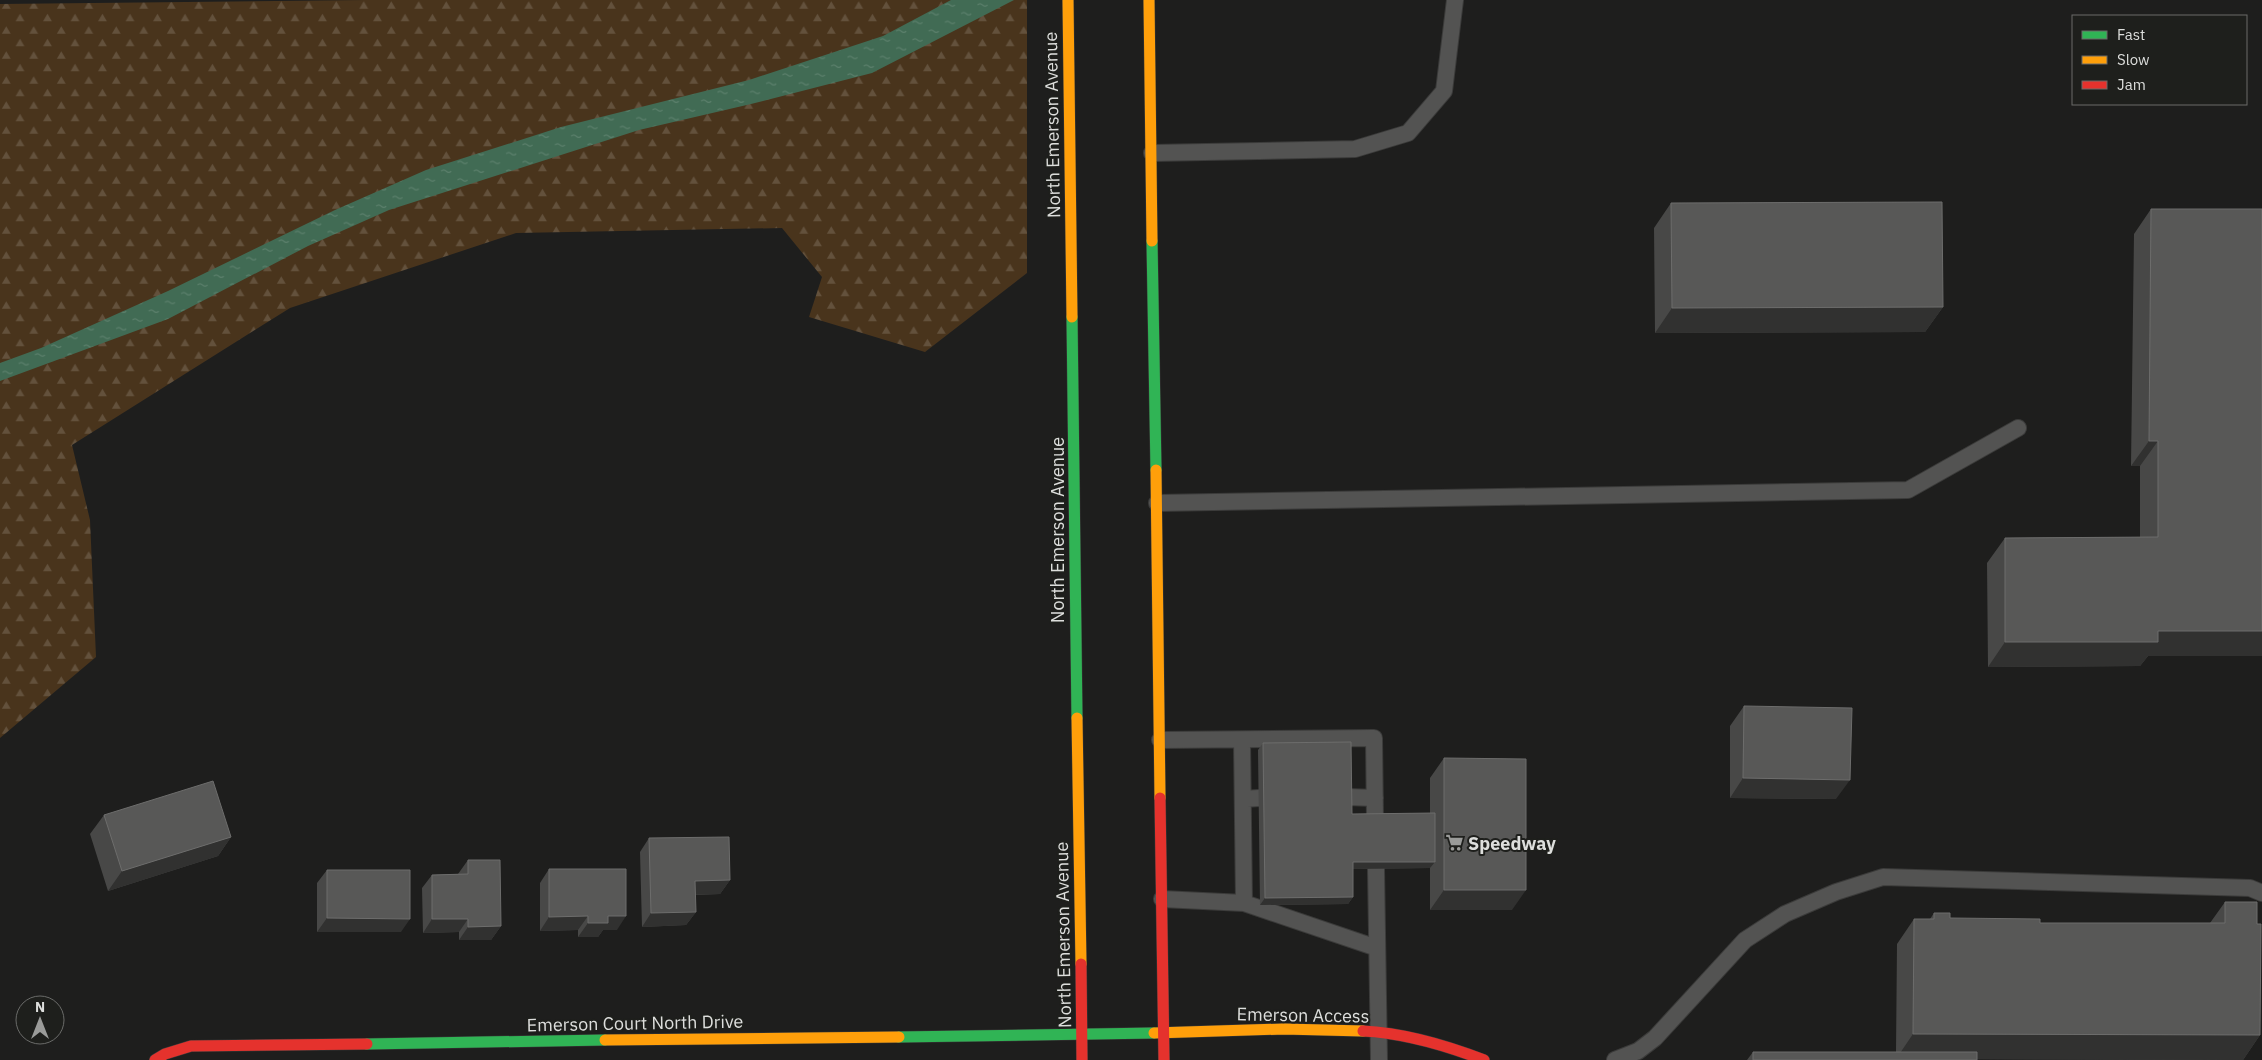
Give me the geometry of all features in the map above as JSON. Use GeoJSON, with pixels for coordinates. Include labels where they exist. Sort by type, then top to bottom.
{"type":"FeatureCollection","features":[{"type":"Feature","properties":{"kind":"main road","name":"North Emerson Avenue"},"geometry":{"type":"LineString","coordinates":[[1068,0],[1082,1060]]}},
{"type":"Feature","properties":{"kind":"main road"},"geometry":{"type":"LineString","coordinates":[[1149,0],[1164,1060]]}},
{"type":"Feature","properties":{"kind":"main road","name":"Emerson Access"},"geometry":{"type":"LineString","coordinates":[[1118,1033],[1288,1029],[1378,1033],[1432,1041],[1484,1060]]}},
{"type":"Feature","properties":{"kind":"main road","name":"Emerson Court North Drive"},"geometry":{"type":"LineString","coordinates":[[155,1060],[165,1054],[191,1046],[1118,1033]]}},
{"type":"Feature","properties":{"kind":"lane"},"geometry":{"type":"LineString","coordinates":[[1152,153],[1355,149],[1408,133],[1444,91],[1455,0]]}},
{"type":"Feature","properties":{"kind":"lane"},"geometry":{"type":"LineString","coordinates":[[1157,503],[1908,490],[2018,428]]}},
{"type":"Feature","properties":{"kind":"lane"},"geometry":{"type":"LineString","coordinates":[[1160,740],[1374,738],[1375,820]]}},
{"type":"Feature","properties":{"kind":"lane"},"geometry":{"type":"LineString","coordinates":[[1242,740],[1251,799],[1252,859],[1244,903]]}},
{"type":"Feature","properties":{"kind":"lane"},"geometry":{"type":"LineString","coordinates":[[1347,797],[1375,798]]}},
{"type":"Feature","properties":{"kind":"lane"},"geometry":{"type":"LineString","coordinates":[[1376,869],[1379,1060]]}},
{"type":"Feature","properties":{"kind":"lane"},"geometry":{"type":"LineString","coordinates":[[1615,1060],[1641,1056],[1655,1038],[1745,940],[1786,914],[1836,892],[1883,877],[2250,888],[2262,894]]}},
{"type":"Feature","properties":{"kind":"lane"},"geometry":{"type":"LineString","coordinates":[[1162,899],[1244,903],[1377,948]]}},
{"type":"Feature","properties":{"kind":"green space"},"geometry":{"type":"Polygon","coordinates":[[[366,0],[1027,0],[1027,273],[925,352],[809,317],[822,277],[782,228],[516,233],[290,308],[72,445],[90,520],[96,657],[0,738],[0,4],[366,0]]]}},
{"type":"Feature","properties":{"kind":"water"},"geometry":{"type":"Polygon","coordinates":[[[951,0],[1014,0],[872,73],[639,130],[389,210],[308,246],[168,319],[0,381],[0,363],[41,348],[168,291],[335,210],[426,170],[561,127],[749,80],[883,36],[951,0]]]}},
{"type":"Feature","properties":{"kind":"building"},"geometry":{"type":"Polygon","coordinates":[[[1942,202],[1943,307],[1672,308],[1671,203],[1942,202]]]}},
{"type":"Feature","properties":{"kind":"building"},"geometry":{"type":"Polygon","coordinates":[[[2151,209],[2262,209],[2262,631],[2158,631],[2158,642],[2005,642],[2005,538],[2158,537],[2158,441],[2149,441],[2151,209]]]}},
{"type":"Feature","properties":{"kind":"building"},"geometry":{"type":"Polygon","coordinates":[[[1744,706],[1852,708],[1850,780],[1743,778],[1744,706]]]}},
{"type":"Feature","properties":{"kind":"building"},"geometry":{"type":"Polygon","coordinates":[[[1351,742],[1352,814],[1435,813],[1435,862],[1353,862],[1353,897],[1265,898],[1263,743],[1351,742]]]}},
{"type":"Feature","properties":{"kind":"building"},"geometry":{"type":"Polygon","coordinates":[[[1444,758],[1526,759],[1526,890],[1444,890],[1444,758]]]}},
{"type":"Feature","properties":{"kind":"building"},"geometry":{"type":"Polygon","coordinates":[[[213,781],[231,837],[122,871],[104,815],[213,781]]]}},
{"type":"Feature","properties":{"kind":"building"},"geometry":{"type":"Polygon","coordinates":[[[729,837],[730,880],[695,881],[696,912],[651,913],[649,838],[729,837]]]}},
{"type":"Feature","properties":{"kind":"building"},"geometry":{"type":"Polygon","coordinates":[[[468,860],[500,860],[501,926],[468,927],[468,919],[432,919],[432,875],[468,874],[468,860]]]}},
{"type":"Feature","properties":{"kind":"building"},"geometry":{"type":"Polygon","coordinates":[[[549,869],[626,869],[626,916],[608,916],[608,923],[588,923],[588,916],[549,917],[549,869]]]}},
{"type":"Feature","properties":{"kind":"building"},"geometry":{"type":"Polygon","coordinates":[[[327,870],[410,870],[410,919],[327,918],[327,870]]]}},
{"type":"Feature","properties":{"kind":"building"},"geometry":{"type":"Polygon","coordinates":[[[2225,902],[2257,902],[2257,924],[2261,924],[2260,1035],[1913,1034],[1914,919],[1934,919],[1934,913],[1950,913],[1950,918],[2040,919],[2040,923],[2225,923],[2225,902]]]}},
{"type":"Feature","properties":{"kind":"building"},"geometry":{"type":"Polygon","coordinates":[[[1753,1052],[1977,1052],[1977,1060],[1753,1060],[1753,1052]]]}},
{"type":"Feature","properties":{"kind":"traffic: fast"},"geometry":{"type":"LineString","coordinates":[[1152,241],[1156,470]]}},
{"type":"Feature","properties":{"kind":"traffic: fast"},"geometry":{"type":"LineString","coordinates":[[1072,317],[1077,718]]}},
{"type":"Feature","properties":{"kind":"traffic: fast"},"geometry":{"type":"LineString","coordinates":[[899,1037],[1154,1033]]}},
{"type":"Feature","properties":{"kind":"traffic: fast"},"geometry":{"type":"LineString","coordinates":[[367,1044],[605,1040]]}},
{"type":"Feature","properties":{"kind":"traffic: slow"},"geometry":{"type":"LineString","coordinates":[[1068,0],[1072,317]]}},
{"type":"Feature","properties":{"kind":"traffic: slow"},"geometry":{"type":"LineString","coordinates":[[1149,0],[1152,241]]}},
{"type":"Feature","properties":{"kind":"traffic: slow"},"geometry":{"type":"LineString","coordinates":[[1156,470],[1160,798]]}},
{"type":"Feature","properties":{"kind":"traffic: slow"},"geometry":{"type":"LineString","coordinates":[[1077,718],[1081,964]]}},
{"type":"Feature","properties":{"kind":"traffic: slow"},"geometry":{"type":"LineString","coordinates":[[1154,1033],[1284,1029],[1363,1031]]}},
{"type":"Feature","properties":{"kind":"traffic: slow"},"geometry":{"type":"LineString","coordinates":[[605,1040],[899,1037]]}},
{"type":"Feature","properties":{"kind":"traffic: jam"},"geometry":{"type":"LineString","coordinates":[[1160,798],[1164,1060]]}},
{"type":"Feature","properties":{"kind":"traffic: jam"},"geometry":{"type":"LineString","coordinates":[[1081,964],[1082,1060]]}},
{"type":"Feature","properties":{"kind":"traffic: jam"},"geometry":{"type":"LineString","coordinates":[[1363,1031],[1394,1034],[1425,1041],[1455,1049],[1484,1060]]}},
{"type":"Feature","properties":{"kind":"traffic: jam"},"geometry":{"type":"LineString","coordinates":[[155,1060],[165,1054],[191,1046],[367,1044]]}},
{"type":"Feature","properties":{"kind":"place","name":"Speedway"},"geometry":{"type":"Point","coordinates":[1454,843]}}]}
